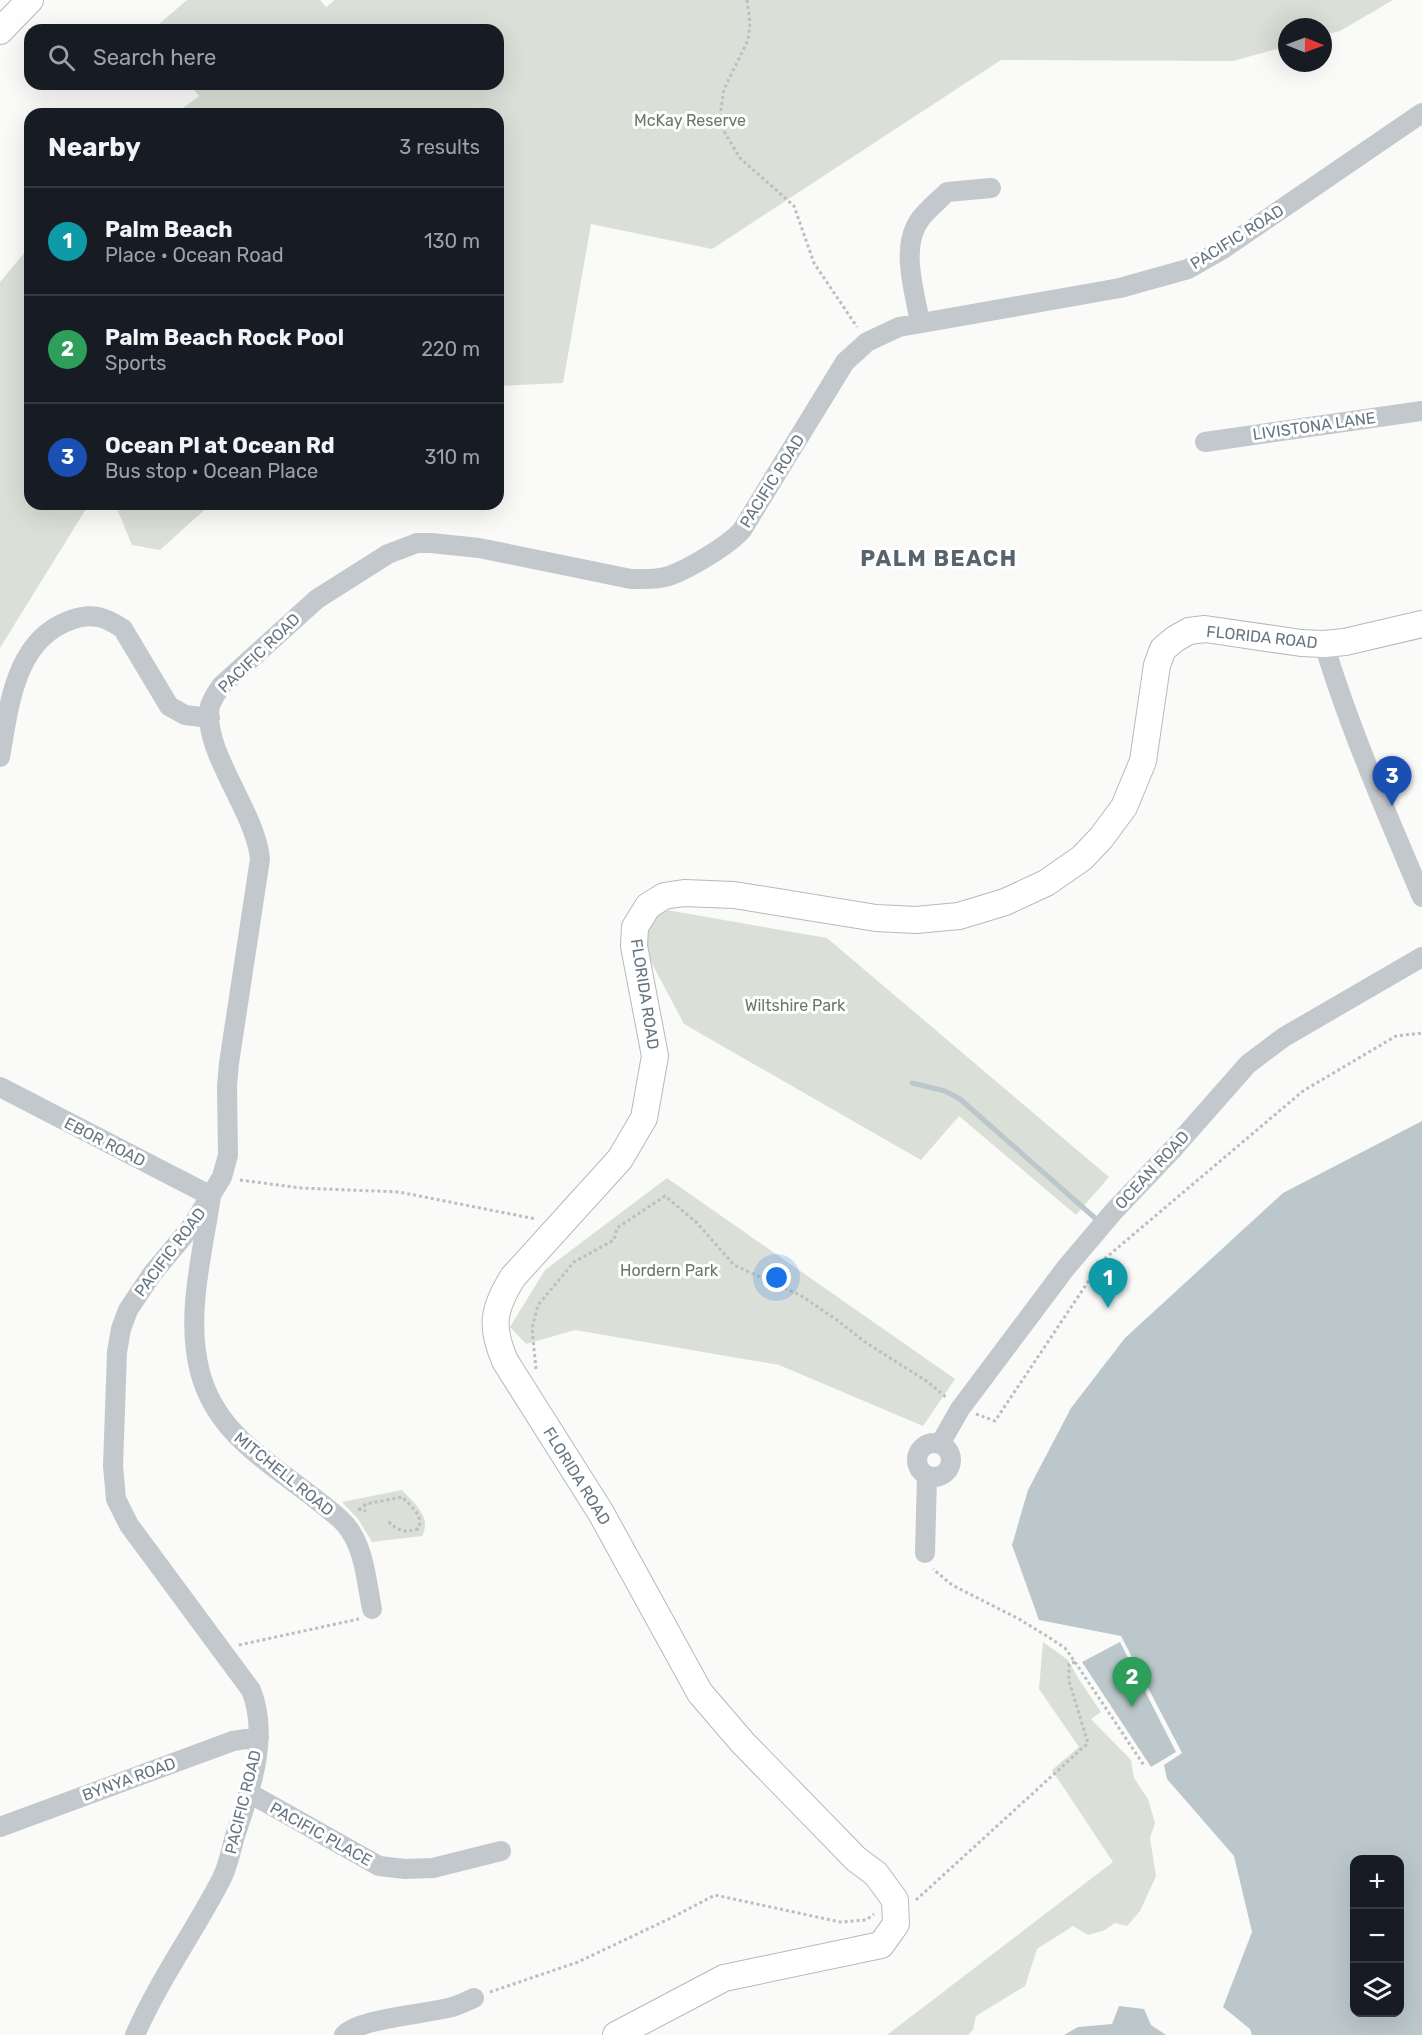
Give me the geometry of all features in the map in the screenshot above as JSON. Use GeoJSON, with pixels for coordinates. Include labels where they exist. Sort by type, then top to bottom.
{"type":"FeatureCollection","features":[{"type":"Feature","properties":{"kind":"main road"},"geometry":{"type":"LineString","coordinates":[[0,31],[30,0]]}},
{"type":"Feature","properties":{"kind":"main road","name":"FLORIDA ROAD"},"geometry":{"type":"LineString","coordinates":[[895,1912],[876,1874],[856,1859],[751,1752],[700,1693],[601,1513],[505,1361],[497,1343],[495,1323],[502,1294],[513,1277],[620,1159],[644,1118],[655,1056],[634,946],[635,927],[648,906],[664,896],[684,892],[734,895],[876,918],[916,920],[959,916],[1005,902],[1046,883],[1082,858],[1124,807],[1143,761],[1157,665],[1163,649],[1175,639],[1189,631],[1206,629],[1301,643],[1324,644],[1345,642],[1422,624]]}},
{"type":"Feature","properties":{"kind":"main road"},"geometry":{"type":"LineString","coordinates":[[616,2035],[724,1978],[881,1945],[895,1912]]}},
{"type":"Feature","properties":{"kind":"street","name":"PACIFIC ROAD"},"geometry":{"type":"LineString","coordinates":[[135,2035],[149,2004],[223,1877],[249,1793],[259,1737],[255,1700],[246,1683],[125,1518],[116,1499],[113,1466],[117,1352],[121,1329],[128,1310],[152,1274],[192,1226],[222,1177],[228,1155],[229,1063],[260,859],[256,836],[214,743],[210,706],[221,686],[317,599],[388,554],[417,543],[479,548],[631,579],[669,576],[727,543],[742,530],[845,362],[867,342],[899,327],[1120,288],[1188,269],[1223,249],[1422,113]]}},
{"type":"Feature","properties":{"kind":"street"},"geometry":{"type":"LineString","coordinates":[[920,323],[910,258],[912,238],[920,219],[947,192],[991,188]]}},
{"type":"Feature","properties":{"kind":"street","name":"LIVISTONA LANE"},"geometry":{"type":"LineString","coordinates":[[1205,442],[1422,411]]}},
{"type":"Feature","properties":{"kind":"street"},"geometry":{"type":"LineString","coordinates":[[1,745],[15,680],[28,654],[43,636],[55,627],[76,618],[91,616],[100,616],[123,629],[169,706],[185,715],[210,718]]}},
{"type":"Feature","properties":{"kind":"street"},"geometry":{"type":"LineString","coordinates":[[1324,644],[1384,807],[1422,897]]}},
{"type":"Feature","properties":{"kind":"street","name":"OCEAN ROAD"},"geometry":{"type":"LineString","coordinates":[[925,1553],[927,1476],[941,1476],[950,1466],[950,1453],[940,1444],[960,1409],[1065,1269],[1114,1211],[1174,1148],[1248,1064],[1284,1037],[1422,957]]}},
{"type":"Feature","properties":{"kind":"street","name":"EBOR ROAD"},"geometry":{"type":"LineString","coordinates":[[0,1087],[211,1196]]}},
{"type":"Feature","properties":{"kind":"street","name":"MITCHELL ROAD"},"geometry":{"type":"LineString","coordinates":[[211,1196],[194,1309],[197,1356],[207,1394],[218,1414],[235,1436],[347,1526],[359,1550],[372,1609]]}},
{"type":"Feature","properties":{"kind":"street","name":"BYNYA ROAD"},"geometry":{"type":"LineString","coordinates":[[0,1827],[233,1741],[259,1737]]}},
{"type":"Feature","properties":{"kind":"street","name":"PACIFIC PLACE"},"geometry":{"type":"LineString","coordinates":[[249,1793],[378,1866],[405,1869],[433,1868],[501,1851]]}},
{"type":"Feature","properties":{"kind":"street"},"geometry":{"type":"LineString","coordinates":[[344,2035],[348,2031],[368,2024],[454,2007],[474,1998]]}},
{"type":"Feature","properties":{"kind":"path"},"geometry":{"type":"LineString","coordinates":[[747,0],[750,23],[748,40],[724,89],[720,116],[725,133],[740,158],[794,206],[814,263],[867,342]]}},
{"type":"Feature","properties":{"kind":"path"},"geometry":{"type":"LineString","coordinates":[[536,1375],[532,1328],[538,1305],[574,1262],[614,1240],[617,1228],[665,1196],[696,1222],[734,1265],[800,1295],[865,1342],[928,1382],[960,1409],[995,1420],[1102,1261],[1303,1092],[1396,1036],[1422,1032]]}},
{"type":"Feature","properties":{"kind":"path"},"geometry":{"type":"LineString","coordinates":[[222,1177],[301,1188],[399,1192],[561,1224]]}},
{"type":"Feature","properties":{"kind":"path"},"geometry":{"type":"LineString","coordinates":[[359,1510],[366,1504],[402,1497],[420,1518],[421,1524],[418,1529],[404,1532],[397,1530],[388,1521]]}},
{"type":"Feature","properties":{"kind":"path"},"geometry":{"type":"LineString","coordinates":[[925,1553],[932,1569],[952,1585],[1019,1619],[1065,1648],[1145,1767]]}},
{"type":"Feature","properties":{"kind":"path"},"geometry":{"type":"LineString","coordinates":[[222,1649],[357,1620],[372,1609]]}},
{"type":"Feature","properties":{"kind":"path"},"geometry":{"type":"LineString","coordinates":[[474,1998],[578,1962],[715,1895],[840,1922],[866,1920],[895,1912],[918,1899],[1085,1747],[1088,1739],[1069,1681],[1069,1664],[1075,1662]]}},
{"type":"Feature","properties":{"kind":"green space","name":"McKay Reserve"},"geometry":{"type":"Polygon","coordinates":[[[187,0],[320,0],[326,7],[335,0],[1393,0],[1340,31],[1332,33],[1332,18],[1278,18],[1278,48],[1233,61],[1001,60],[712,249],[591,224],[563,383],[504,386],[504,108],[183,108],[199,96],[194,90],[504,90],[504,24],[159,24],[187,0]]]}},
{"type":"Feature","properties":{"kind":"green space"},"geometry":{"type":"Polygon","coordinates":[[[24,253],[24,510],[85,510],[0,648],[0,282],[24,253]]]}},
{"type":"Feature","properties":{"kind":"green space"},"geometry":{"type":"Polygon","coordinates":[[[117,510],[204,510],[160,550],[132,545],[117,510]]]}},
{"type":"Feature","properties":{"kind":"green space","name":"Wiltshire Park"},"geometry":{"type":"Polygon","coordinates":[[[638,905],[827,938],[1109,1177],[1076,1215],[959,1116],[921,1160],[684,1024],[631,924],[638,905]]]}},
{"type":"Feature","properties":{"kind":"green space","name":"Hordern Park"},"geometry":{"type":"Polygon","coordinates":[[[667,1178],[955,1379],[923,1426],[779,1365],[575,1330],[526,1344],[510,1327],[545,1270],[667,1178]]]}},
{"type":"Feature","properties":{"kind":"green space"},"geometry":{"type":"Polygon","coordinates":[[[402,1490],[421,1511],[425,1523],[422,1536],[372,1542],[358,1519],[342,1502],[402,1490]]]}},
{"type":"Feature","properties":{"kind":"green space"},"geometry":{"type":"Polygon","coordinates":[[[1043,1642],[1068,1660],[1101,1712],[1091,1719],[1131,1760],[1134,1778],[1148,1799],[1155,1823],[1150,1838],[1156,1876],[1140,1911],[1127,1926],[1115,1923],[1105,1930],[1088,1935],[1073,1926],[1037,1949],[1025,1986],[976,2016],[973,2030],[968,2035],[887,2035],[1113,1862],[1052,1770],[1079,1747],[1039,1689],[1043,1642]]]}},
{"type":"Feature","properties":{"kind":"shaded area"},"geometry":{"type":"Polygon","coordinates":[[[1422,1121],[1422,2035],[1252,2035],[1250,2029],[1223,2007],[1252,1932],[1234,1856],[1167,1779],[1164,1765],[1182,1753],[1121,1636],[1039,1620],[1012,1545],[1028,1490],[1071,1408],[1125,1338],[1283,1193],[1422,1121]]]}},
{"type":"Feature","properties":{"kind":"shaded area"},"geometry":{"type":"Polygon","coordinates":[[[1120,1642],[1176,1752],[1151,1767],[1082,1662],[1120,1642]]]}},
{"type":"Feature","properties":{"kind":"shaded area"},"geometry":{"type":"Polygon","coordinates":[[[1119,2006],[1144,2009],[1151,2025],[1166,2035],[1064,2035],[1078,2027],[1112,2024],[1119,2006]]]}},
{"type":"Feature","properties":{"kind":"waterway"},"geometry":{"type":"LineString","coordinates":[[912,1083],[945,1091],[960,1099],[1095,1218]]}},
{"type":"Feature","properties":{"kind":"place","name":"Ocean Pl at Ocean Rd"},"geometry":{"type":"Point","coordinates":[1392,806]}},
{"type":"Feature","properties":{"kind":"place","name":"Palm Beach"},"geometry":{"type":"Point","coordinates":[1108,1308]}},
{"type":"Feature","properties":{"kind":"place","name":"Palm Beach Rock Pool"},"geometry":{"type":"Point","coordinates":[1132,1707]}},
{"type":"Feature","properties":{"kind":"district","name":"PALM BEACH"},"geometry":{"type":"Point","coordinates":[939,558]}}]}
